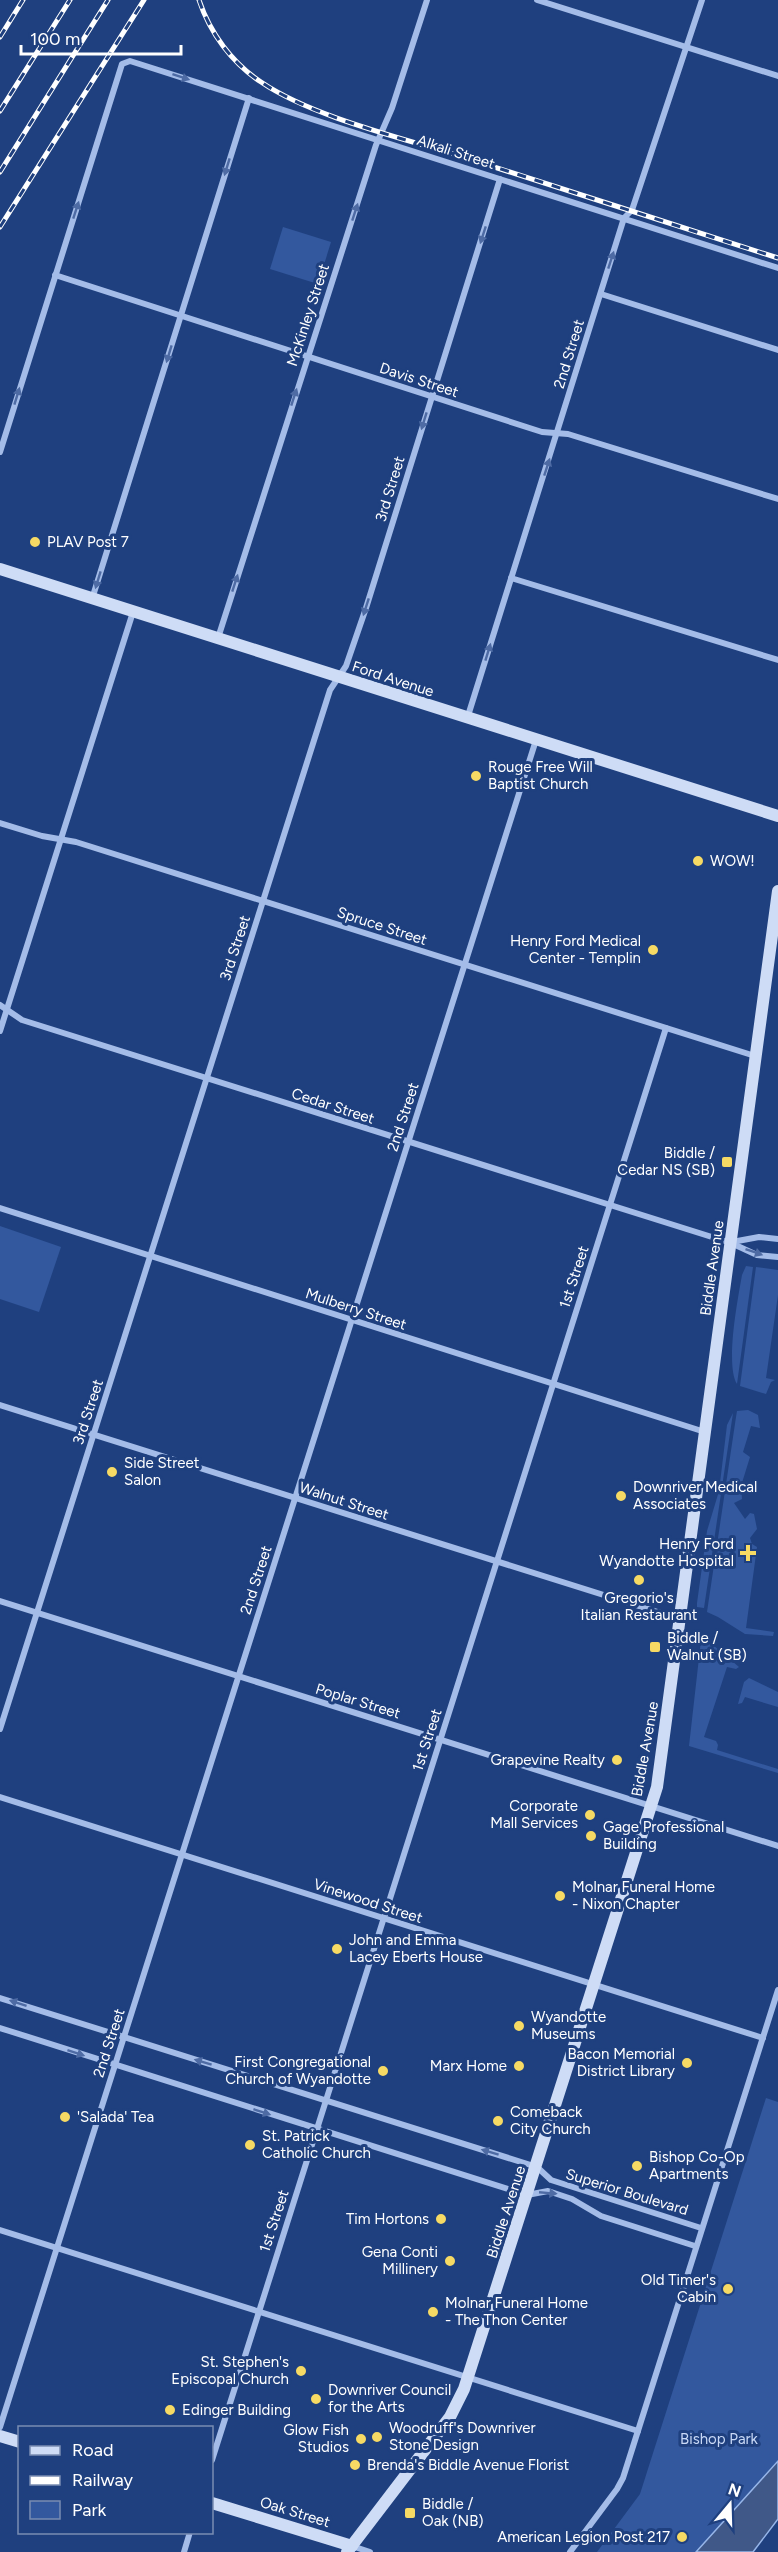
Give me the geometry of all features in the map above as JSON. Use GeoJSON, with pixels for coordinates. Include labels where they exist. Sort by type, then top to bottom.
{"type":"FeatureCollection","features":[{"type":"Feature","properties":{"kind":"main road","name":"Ford Avenue"},"geometry":{"type":"LineString","coordinates":[[0,569],[778,816]]}},
{"type":"Feature","properties":{"kind":"main road","name":"Biddle Avenue"},"geometry":{"type":"LineString","coordinates":[[350,2549],[450,2417],[469,2378],[657,1787],[778,891]]}},
{"type":"Feature","properties":{"kind":"main road"},"geometry":{"type":"LineString","coordinates":[[0,2436],[18,2441]]}},
{"type":"Feature","properties":{"kind":"main road","name":"Oak Street"},"geometry":{"type":"LineString","coordinates":[[213,2503],[350,2549]]}},
{"type":"Feature","properties":{"kind":"street","name":"McKinley Street"},"geometry":{"type":"LineString","coordinates":[[218,639],[378,139],[392,108],[427,0]]}},
{"type":"Feature","properties":{"kind":"street"},"geometry":{"type":"LineString","coordinates":[[537,0],[778,76]]}},
{"type":"Feature","properties":{"kind":"street","name":"2nd Street"},"geometry":{"type":"LineString","coordinates":[[467,718],[624,218],[632,210],[702,0]]}},
{"type":"Feature","properties":{"kind":"street","name":"Alkali Street"},"geometry":{"type":"LineString","coordinates":[[55,275],[122,64],[126,61],[249,98],[778,268]]}},
{"type":"Feature","properties":{"kind":"street"},"geometry":{"type":"LineString","coordinates":[[92,599],[249,98]]}},
{"type":"Feature","properties":{"kind":"street","name":"3rd Street"},"geometry":{"type":"LineString","coordinates":[[0,1729],[330,690],[346,666],[366,608],[501,179]]}},
{"type":"Feature","properties":{"kind":"street"},"geometry":{"type":"LineString","coordinates":[[0,452],[55,275]]}},
{"type":"Feature","properties":{"kind":"street","name":"Davis Street"},"geometry":{"type":"LineString","coordinates":[[55,275],[542,432],[568,434],[778,498]]}},
{"type":"Feature","properties":{"kind":"street"},"geometry":{"type":"LineString","coordinates":[[600,294],[778,350]]}},
{"type":"Feature","properties":{"kind":"street"},"geometry":{"type":"LineString","coordinates":[[511,578],[778,660]]}},
{"type":"Feature","properties":{"kind":"street"},"geometry":{"type":"LineString","coordinates":[[0,1031],[133,612]]}},
{"type":"Feature","properties":{"kind":"street","name":"2nd Street"},"geometry":{"type":"LineString","coordinates":[[0,2427],[536,740]]}},
{"type":"Feature","properties":{"kind":"street","name":"Spruce Street"},"geometry":{"type":"LineString","coordinates":[[0,823],[42,837],[76,842],[756,1056]]}},
{"type":"Feature","properties":{"kind":"street","name":"Cedar Street"},"geometry":{"type":"LineString","coordinates":[[0,1005],[22,1020],[731,1243],[757,1255],[778,1257]]}},
{"type":"Feature","properties":{"kind":"street","name":"1st Street"},"geometry":{"type":"LineString","coordinates":[[213,2457],[666,1028]]}},
{"type":"Feature","properties":{"kind":"street","name":"Mulberry Street"},"geometry":{"type":"LineString","coordinates":[[0,1208],[705,1432]]}},
{"type":"Feature","properties":{"kind":"street"},"geometry":{"type":"LineString","coordinates":[[731,1243],[759,1237],[778,1239]]}},
{"type":"Feature","properties":{"kind":"street","name":"Walnut Street"},"geometry":{"type":"LineString","coordinates":[[0,1405],[680,1619]]}},
{"type":"Feature","properties":{"kind":"street","name":"Poplar Street"},"geometry":{"type":"LineString","coordinates":[[0,1601],[778,1846]]}},
{"type":"Feature","properties":{"kind":"street","name":"Vinewood Street"},"geometry":{"type":"LineString","coordinates":[[0,1797],[763,2038]]}},
{"type":"Feature","properties":{"kind":"street"},"geometry":{"type":"LineString","coordinates":[[570,2552],[618,2489],[778,1990]]}},
{"type":"Feature","properties":{"kind":"street","name":"Superior Boulevard"},"geometry":{"type":"LineString","coordinates":[[0,1998],[537,2167],[551,2180],[701,2228]]}},
{"type":"Feature","properties":{"kind":"street","name":"Superior Boulevard"},"geometry":{"type":"LineString","coordinates":[[0,2028],[527,2195],[548,2191],[572,2199],[601,2216],[695,2246]]}},
{"type":"Feature","properties":{"kind":"street"},"geometry":{"type":"LineString","coordinates":[[0,2230],[638,2432]]}},
{"type":"Feature","properties":{"kind":"street"},"geometry":{"type":"LineString","coordinates":[[184,2552],[189,2534]]}},
{"type":"Feature","properties":{"kind":"street","name":"Oak Street"},"geometry":{"type":"LineString","coordinates":[[350,2549],[370,2552]]}},
{"type":"Feature","properties":{"kind":"green space"},"geometry":{"type":"Polygon","coordinates":[[[283,227],[331,242],[318,284],[270,269],[283,227]]]}},
{"type":"Feature","properties":{"kind":"green space"},"geometry":{"type":"Polygon","coordinates":[[[0,1226],[61,1247],[39,1312],[0,1299],[0,1226]]]}},
{"type":"Feature","properties":{"kind":"green space"},"geometry":{"type":"Polygon","coordinates":[[[746,1266],[753,1267],[737,1384],[732,1362],[733,1331],[742,1275],[746,1266]]]}},
{"type":"Feature","properties":{"kind":"green space"},"geometry":{"type":"Polygon","coordinates":[[[756,1267],[778,1270],[778,1295],[766,1378],[775,1380],[771,1382],[766,1394],[740,1386],[756,1267]]]}},
{"type":"Feature","properties":{"kind":"green space"},"geometry":{"type":"Polygon","coordinates":[[[748,1410],[758,1415],[760,1428],[751,1426],[743,1452],[750,1457],[741,1486],[742,1499],[734,1503],[745,1519],[750,1513],[754,1514],[757,1529],[750,1538],[752,1544],[757,1547],[746,1628],[774,1632],[773,1636],[745,1634],[707,1612],[737,1411],[748,1410]]]}},
{"type":"Feature","properties":{"kind":"green space"},"geometry":{"type":"Polygon","coordinates":[[[733,1413],[704,1608],[697,1607],[707,1531],[719,1491],[727,1425],[733,1413]]]}},
{"type":"Feature","properties":{"kind":"green space"},"geometry":{"type":"Polygon","coordinates":[[[701,1640],[713,1645],[739,1667],[736,1669],[727,1667],[704,1737],[716,1741],[717,1750],[778,1769],[778,1773],[689,1746],[701,1640]]]}},
{"type":"Feature","properties":{"kind":"green space"},"geometry":{"type":"Polygon","coordinates":[[[749,1678],[778,1692],[778,1707],[745,1697],[742,1703],[738,1704],[744,1682],[749,1678]]]}},
{"type":"Feature","properties":{"kind":"green space","name":"Bishop Park"},"geometry":{"type":"Polygon","coordinates":[[[766,2098],[778,2102],[778,2461],[696,2552],[597,2552],[640,2494],[766,2098]]]}},
{"type":"Feature","properties":{"kind":"shaded area"},"geometry":{"type":"Polygon","coordinates":[[[778,2461],[778,2519],[753,2552],[696,2552],[778,2461]]]}},
{"type":"Feature","properties":{"kind":"railway"},"geometry":{"type":"LineString","coordinates":[[0,37],[23,0]]}},
{"type":"Feature","properties":{"kind":"railway"},"geometry":{"type":"LineString","coordinates":[[0,111],[70,0]]}},
{"type":"Feature","properties":{"kind":"railway"},"geometry":{"type":"LineString","coordinates":[[0,172],[108,0]]}},
{"type":"Feature","properties":{"kind":"railway"},"geometry":{"type":"LineString","coordinates":[[0,227],[144,0]]}},
{"type":"Feature","properties":{"kind":"railway"},"geometry":{"type":"LineString","coordinates":[[199,0],[209,24],[223,46],[241,66],[261,82],[304,105],[356,125],[778,258]]}},
{"type":"Feature","properties":{"kind":"place","name":"PLAV Post 7"},"geometry":{"type":"Point","coordinates":[35,542]}},
{"type":"Feature","properties":{"kind":"place","name":"Rouge Free Will Baptist Church"},"geometry":{"type":"Point","coordinates":[476,776]}},
{"type":"Feature","properties":{"kind":"place","name":"WOW!"},"geometry":{"type":"Point","coordinates":[698,861]}},
{"type":"Feature","properties":{"kind":"place","name":"Henry Ford Medical Center - Templin"},"geometry":{"type":"Point","coordinates":[653,950]}},
{"type":"Feature","properties":{"kind":"place","name":"Biddle / Cedar NS (SB)"},"geometry":{"type":"Point","coordinates":[727,1162]}},
{"type":"Feature","properties":{"kind":"place","name":"Side Street Salon"},"geometry":{"type":"Point","coordinates":[112,1472]}},
{"type":"Feature","properties":{"kind":"place","name":"Downriver Medical Associates"},"geometry":{"type":"Point","coordinates":[621,1496]}},
{"type":"Feature","properties":{"kind":"place","name":"Henry Ford Wyandotte Hospital"},"geometry":{"type":"Point","coordinates":[748,1553]}},
{"type":"Feature","properties":{"kind":"place","name":"Gregorio's Italian Restaurant"},"geometry":{"type":"Point","coordinates":[639,1580]}},
{"type":"Feature","properties":{"kind":"place","name":"Biddle / Walnut (SB)"},"geometry":{"type":"Point","coordinates":[655,1647]}},
{"type":"Feature","properties":{"kind":"place","name":"Grapevine Realty"},"geometry":{"type":"Point","coordinates":[617,1760]}},
{"type":"Feature","properties":{"kind":"place","name":"Corporate Mall Services"},"geometry":{"type":"Point","coordinates":[590,1815]}},
{"type":"Feature","properties":{"kind":"place","name":"Gage Professional Building"},"geometry":{"type":"Point","coordinates":[591,1836]}},
{"type":"Feature","properties":{"kind":"place","name":"Molnar Funeral Home - Nixon Chapter"},"geometry":{"type":"Point","coordinates":[560,1896]}},
{"type":"Feature","properties":{"kind":"place","name":"John and Emma Lacey Eberts House"},"geometry":{"type":"Point","coordinates":[337,1949]}},
{"type":"Feature","properties":{"kind":"place","name":"Wyandotte Museums"},"geometry":{"type":"Point","coordinates":[519,2026]}},
{"type":"Feature","properties":{"kind":"place","name":"Bacon Memorial District Library"},"geometry":{"type":"Point","coordinates":[687,2063]}},
{"type":"Feature","properties":{"kind":"place","name":"Marx Home"},"geometry":{"type":"Point","coordinates":[519,2066]}},
{"type":"Feature","properties":{"kind":"place","name":"First Congregational Church of Wyandotte"},"geometry":{"type":"Point","coordinates":[383,2071]}},
{"type":"Feature","properties":{"kind":"place","name":"'Salada' Tea"},"geometry":{"type":"Point","coordinates":[65,2117]}},
{"type":"Feature","properties":{"kind":"place","name":"Comeback City Church"},"geometry":{"type":"Point","coordinates":[498,2121]}},
{"type":"Feature","properties":{"kind":"place","name":"St. Patrick Catholic Church"},"geometry":{"type":"Point","coordinates":[250,2145]}},
{"type":"Feature","properties":{"kind":"place","name":"Bishop Co-Op Apartments"},"geometry":{"type":"Point","coordinates":[637,2166]}},
{"type":"Feature","properties":{"kind":"place","name":"Tim Hortons"},"geometry":{"type":"Point","coordinates":[441,2219]}},
{"type":"Feature","properties":{"kind":"place","name":"Gena Conti Millinery"},"geometry":{"type":"Point","coordinates":[450,2261]}},
{"type":"Feature","properties":{"kind":"place","name":"Old Timer's Cabin"},"geometry":{"type":"Point","coordinates":[728,2289]}},
{"type":"Feature","properties":{"kind":"place","name":"Molnar Funeral Home - The Thon Center"},"geometry":{"type":"Point","coordinates":[433,2312]}},
{"type":"Feature","properties":{"kind":"place","name":"St. Stephen's Episcopal Church"},"geometry":{"type":"Point","coordinates":[301,2371]}},
{"type":"Feature","properties":{"kind":"place","name":"Downriver Council for the Arts"},"geometry":{"type":"Point","coordinates":[316,2399]}},
{"type":"Feature","properties":{"kind":"place","name":"Edinger Building"},"geometry":{"type":"Point","coordinates":[170,2410]}},
{"type":"Feature","properties":{"kind":"place","name":"Woodruff's Downriver Stone Design"},"geometry":{"type":"Point","coordinates":[377,2437]}},
{"type":"Feature","properties":{"kind":"place","name":"Glow Fish Studios"},"geometry":{"type":"Point","coordinates":[361,2439]}},
{"type":"Feature","properties":{"kind":"place","name":"Brenda's Biddle Avenue Florist"},"geometry":{"type":"Point","coordinates":[355,2465]}},
{"type":"Feature","properties":{"kind":"place","name":"Biddle / Oak (NB)"},"geometry":{"type":"Point","coordinates":[410,2513]}},
{"type":"Feature","properties":{"kind":"place","name":"American Legion Post 217"},"geometry":{"type":"Point","coordinates":[682,2537]}}]}
